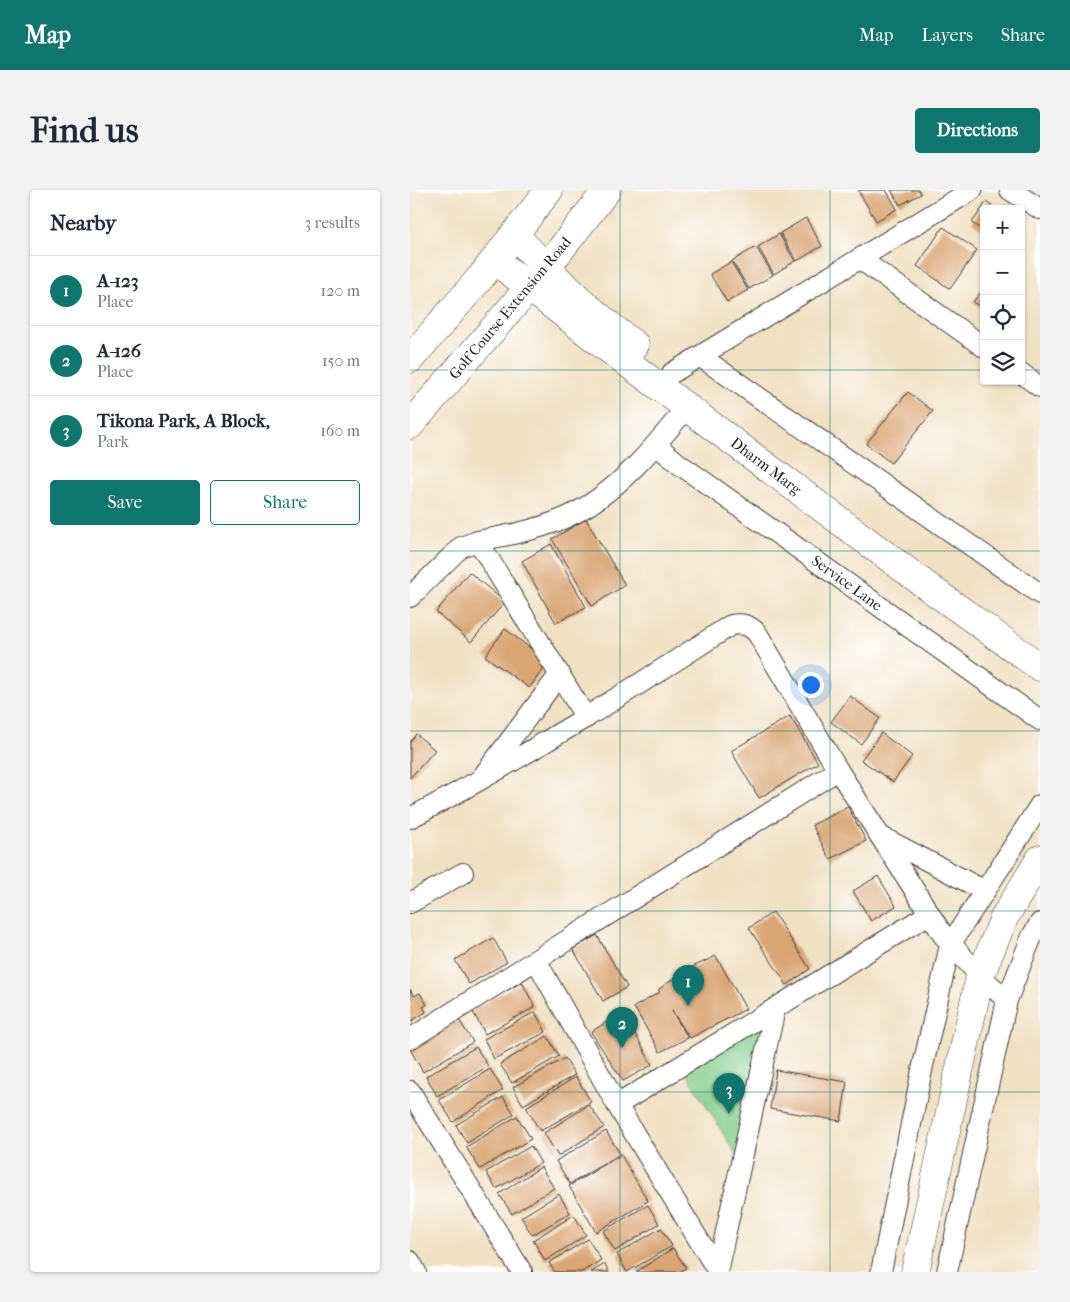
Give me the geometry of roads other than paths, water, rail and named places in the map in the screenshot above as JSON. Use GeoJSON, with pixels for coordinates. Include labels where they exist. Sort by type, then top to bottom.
{"type":"FeatureCollection","features":[{"type":"Feature","properties":{"kind":"main road"},"geometry":{"type":"LineString","coordinates":[[410,359],[495,260],[549,190]]}},
{"type":"Feature","properties":{"kind":"main road","name":"Golf Course Extension Road"},"geometry":{"type":"LineString","coordinates":[[410,424],[538,278],[607,190]]}},
{"type":"Feature","properties":{"kind":"main road","name":"Dharm Marg"},"geometry":{"type":"LineString","coordinates":[[514,235],[538,278],[687,407],[931,589],[1040,667]]}},
{"type":"Feature","properties":{"kind":"main road","name":"Dharm Marg"},"geometry":{"type":"LineString","coordinates":[[495,260],[538,278],[611,327],[1040,646]]}},
{"type":"Feature","properties":{"kind":"main road"},"geometry":{"type":"LineString","coordinates":[[915,1272],[980,976],[1004,918],[1040,859]]}},
{"type":"Feature","properties":{"kind":"street"},"geometry":{"type":"LineString","coordinates":[[672,373],[972,190]]}},
{"type":"Feature","properties":{"kind":"street"},"geometry":{"type":"LineString","coordinates":[[1010,190],[1040,209]]}},
{"type":"Feature","properties":{"kind":"street"},"geometry":{"type":"LineString","coordinates":[[860,259],[980,344]]}},
{"type":"Feature","properties":{"kind":"street"},"geometry":{"type":"LineString","coordinates":[[700,356],[1040,594]]}},
{"type":"Feature","properties":{"kind":"street"},"geometry":{"type":"LineString","coordinates":[[1025,376],[1040,387]]}},
{"type":"Feature","properties":{"kind":"street"},"geometry":{"type":"LineString","coordinates":[[410,598],[461,547],[478,541],[507,536],[575,514],[599,499],[656,445],[687,407]]}},
{"type":"Feature","properties":{"kind":"street","name":"Service Lane"},"geometry":{"type":"LineString","coordinates":[[656,445],[1040,720]]}},
{"type":"Feature","properties":{"kind":"street"},"geometry":{"type":"LineString","coordinates":[[478,541],[586,718]]}},
{"type":"Feature","properties":{"kind":"street"},"geometry":{"type":"LineString","coordinates":[[410,818],[477,783],[586,718],[732,625],[742,623],[757,633],[838,770],[950,945],[1007,1000]]}},
{"type":"Feature","properties":{"kind":"street"},"geometry":{"type":"LineString","coordinates":[[477,783],[560,674]]}},
{"type":"Feature","properties":{"kind":"street"},"geometry":{"type":"LineString","coordinates":[[410,1039],[838,770]]}},
{"type":"Feature","properties":{"kind":"street"},"geometry":{"type":"LineString","coordinates":[[881,1272],[922,1070],[950,945],[1040,805]]}},
{"type":"Feature","properties":{"kind":"street"},"geometry":{"type":"LineString","coordinates":[[879,835],[985,891]]}},
{"type":"Feature","properties":{"kind":"street"},"geometry":{"type":"LineString","coordinates":[[410,903],[463,873]]}},
{"type":"Feature","properties":{"kind":"street"},"geometry":{"type":"LineString","coordinates":[[617,1106],[929,914]]}},
{"type":"Feature","properties":{"kind":"street"},"geometry":{"type":"LineString","coordinates":[[947,1272],[1007,1000],[1037,934]]}},
{"type":"Feature","properties":{"kind":"street"},"geometry":{"type":"LineString","coordinates":[[536,960],[617,1106],[717,1271]]}},
{"type":"Feature","properties":{"kind":"street"},"geometry":{"type":"LineString","coordinates":[[717,1271],[775,1008]]}},
{"type":"Feature","properties":{"kind":"street"},"geometry":{"type":"LineString","coordinates":[[410,1091],[522,1272]]}},
{"type":"Feature","properties":{"kind":"street"},"geometry":{"type":"LineString","coordinates":[[954,1098],[983,1108]]}},
{"type":"Feature","properties":{"kind":"street"},"geometry":{"type":"LineString","coordinates":[[410,1261],[416,1272]]}},
{"type":"Feature","properties":{"kind":"place","name":"A-123"},"geometry":{"type":"Point","coordinates":[688,1006]}},
{"type":"Feature","properties":{"kind":"place","name":"A-126"},"geometry":{"type":"Point","coordinates":[622,1048]}},
{"type":"Feature","properties":{"kind":"place","name":"Tikona Park, A Block,"},"geometry":{"type":"Point","coordinates":[729,1114]}}]}
